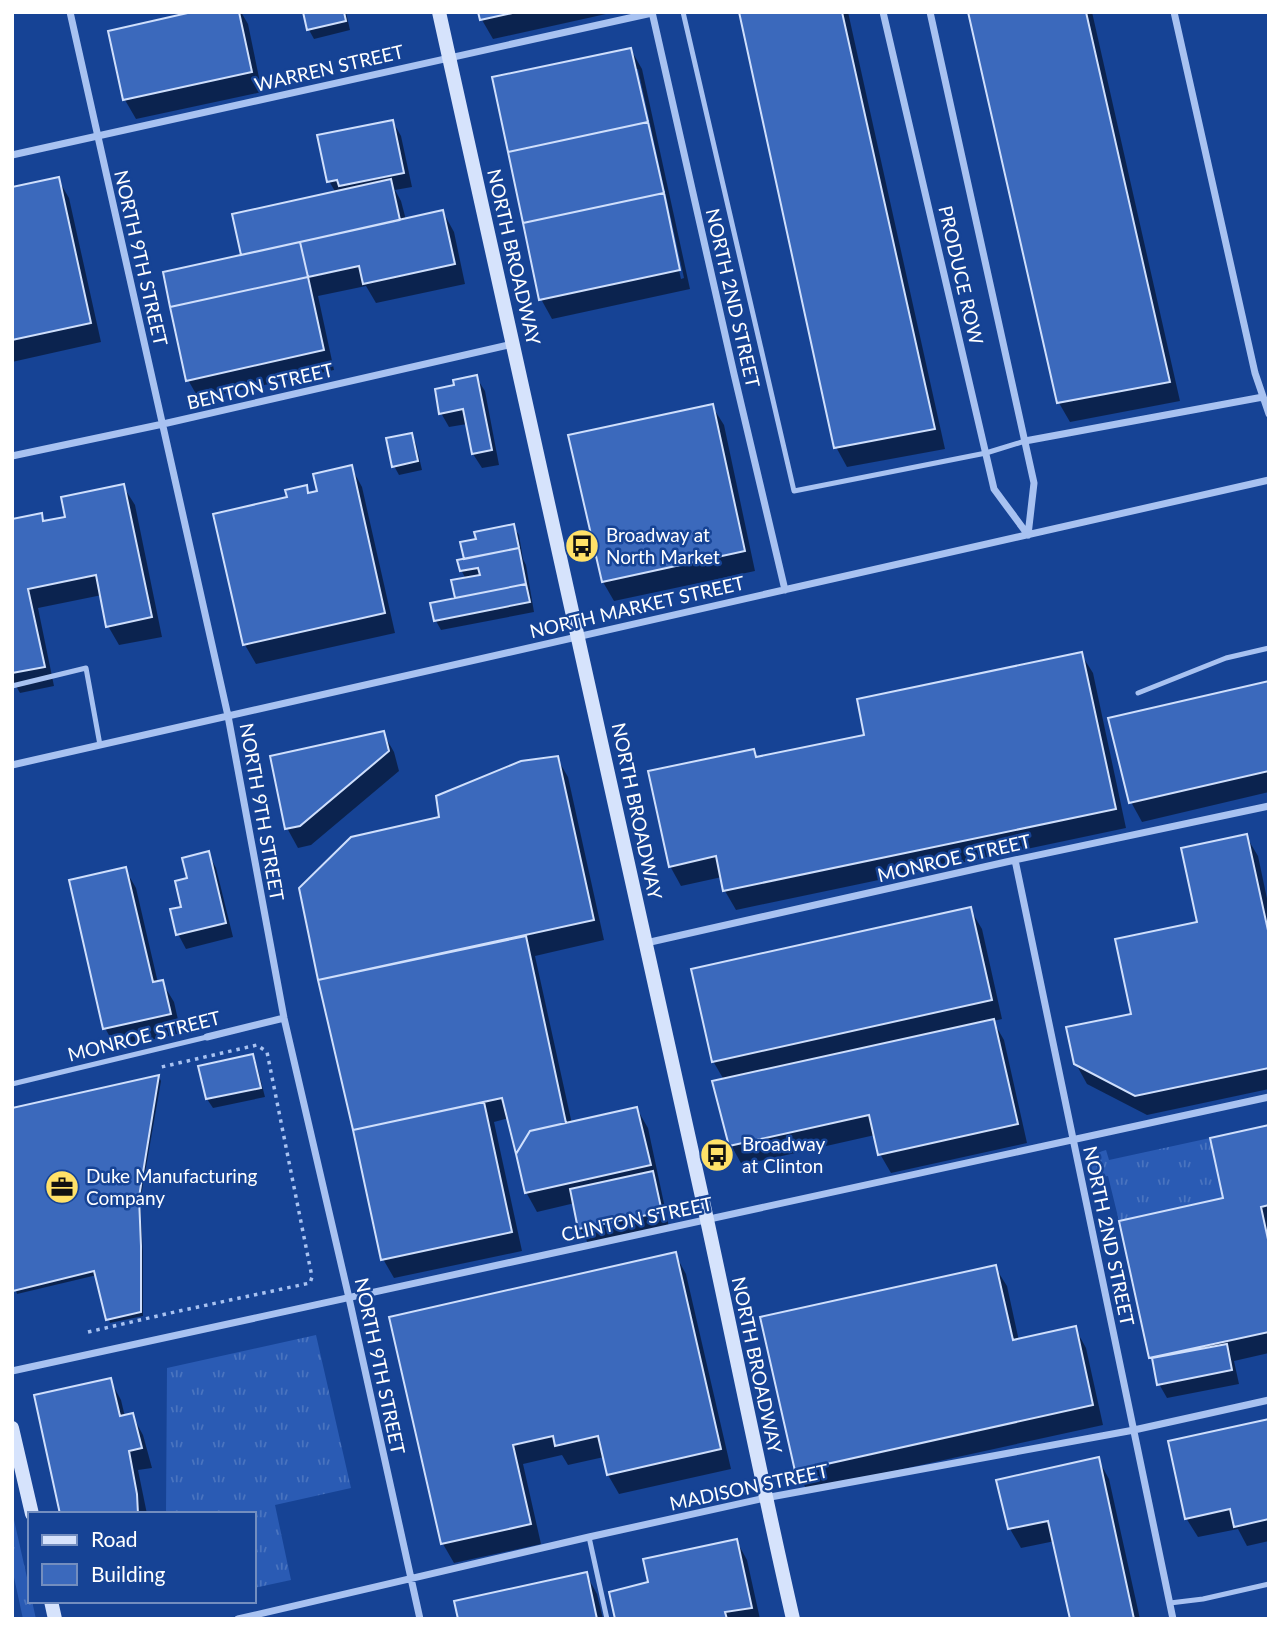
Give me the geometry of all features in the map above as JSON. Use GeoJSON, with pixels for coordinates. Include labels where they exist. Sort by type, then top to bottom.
{"type":"FeatureCollection","features":[{"type":"Feature","properties":{"kind":"main road","name":"NORTH BROADWAY"},"geometry":{"type":"LineString","coordinates":[[439,12],[579,637],[793,1619]]}},
{"type":"Feature","properties":{"kind":"main road"},"geometry":{"type":"LineString","coordinates":[[12,1427],[32,1512]]}},
{"type":"Feature","properties":{"kind":"street","name":"NORTH 9TH STREET"},"geometry":{"type":"LineString","coordinates":[[70,12],[228,716],[284,1018],[419,1619]]}},
{"type":"Feature","properties":{"kind":"street","name":"WARREN STREET"},"geometry":{"type":"LineString","coordinates":[[12,155],[652,12]]}},
{"type":"Feature","properties":{"kind":"street","name":"NORTH 2ND STREET"},"geometry":{"type":"LineString","coordinates":[[652,12],[785,590]]}},
{"type":"Feature","properties":{"kind":"street","name":"PRODUCE ROW"},"geometry":{"type":"LineString","coordinates":[[883,12],[994,489],[1028,535]]}},
{"type":"Feature","properties":{"kind":"street"},"geometry":{"type":"LineString","coordinates":[[930,12],[1034,483],[1028,535]]}},
{"type":"Feature","properties":{"kind":"street"},"geometry":{"type":"LineString","coordinates":[[1174,12],[1255,373],[1269,414]]}},
{"type":"Feature","properties":{"kind":"street","name":"BENTON STREET"},"geometry":{"type":"LineString","coordinates":[[12,456],[513,344]]}},
{"type":"Feature","properties":{"kind":"street"},"geometry":{"type":"LineString","coordinates":[[1025,441],[1263,397]]}},
{"type":"Feature","properties":{"kind":"street","name":"NORTH MARKET STREET"},"geometry":{"type":"LineString","coordinates":[[12,765],[1269,480]]}},
{"type":"Feature","properties":{"kind":"street","name":"MONROE STREET"},"geometry":{"type":"LineString","coordinates":[[646,943],[1269,806]]}},
{"type":"Feature","properties":{"kind":"street","name":"NORTH 2ND STREET"},"geometry":{"type":"LineString","coordinates":[[1015,860],[1173,1619]]}},
{"type":"Feature","properties":{"kind":"street","name":"MONROE STREET"},"geometry":{"type":"LineString","coordinates":[[207,1037],[284,1018]]}},
{"type":"Feature","properties":{"kind":"street","name":"CLINTON STREET"},"geometry":{"type":"LineString","coordinates":[[12,1371],[1269,1097]]}},
{"type":"Feature","properties":{"kind":"street","name":"MADISON STREET"},"geometry":{"type":"LineString","coordinates":[[238,1619],[765,1498],[1134,1430],[1269,1400]]}},
{"type":"Feature","properties":{"kind":"lane"},"geometry":{"type":"LineString","coordinates":[[683,12],[794,491],[986,453],[1025,441]]}},
{"type":"Feature","properties":{"kind":"lane"},"geometry":{"type":"LineString","coordinates":[[1138,693],[1226,658],[1269,648]]}},
{"type":"Feature","properties":{"kind":"lane"},"geometry":{"type":"LineString","coordinates":[[12,686],[86,668],[100,746]]}},
{"type":"Feature","properties":{"kind":"lane","name":"MONROE STREET"},"geometry":{"type":"LineString","coordinates":[[12,1084],[207,1037]]}},
{"type":"Feature","properties":{"kind":"lane"},"geometry":{"type":"LineString","coordinates":[[589,1537],[607,1619]]}},
{"type":"Feature","properties":{"kind":"lane"},"geometry":{"type":"LineString","coordinates":[[1170,1603],[1203,1599],[1269,1584]]}},
{"type":"Feature","properties":{"kind":"path"},"geometry":{"type":"LineString","coordinates":[[88,1332],[310,1283],[312,1277],[267,1052],[257,1045],[158,1069]]}},
{"type":"Feature","properties":{"kind":"green space"},"geometry":{"type":"Polygon","coordinates":[[[1210,1138],[1223,1198],[1119,1221],[1108,1176],[1092,1178],[1092,1160],[1106,1150],[1109,1160],[1210,1138]]]}},
{"type":"Feature","properties":{"kind":"green space"},"geometry":{"type":"Polygon","coordinates":[[[316,1335],[351,1488],[275,1505],[291,1580],[256,1588],[256,1512],[166,1512],[167,1368],[316,1335]]]}},
{"type":"Feature","properties":{"kind":"green space"},"geometry":{"type":"Polygon","coordinates":[[[12,1511],[28,1582],[28,1603],[32,1603],[36,1619],[23,1619],[12,1568],[12,1511]]]}},
{"type":"Feature","properties":{"kind":"building"},"geometry":{"type":"Polygon","coordinates":[[[192,12],[239,12],[252,72],[123,100],[108,31],[192,12]]]}},
{"type":"Feature","properties":{"kind":"building"},"geometry":{"type":"Polygon","coordinates":[[[303,12],[344,12],[346,21],[307,30],[303,12]]]}},
{"type":"Feature","properties":{"kind":"building"},"geometry":{"type":"Polygon","coordinates":[[[478,12],[517,12],[480,20],[478,12]]]}},
{"type":"Feature","properties":{"kind":"building"},"geometry":{"type":"Polygon","coordinates":[[[739,12],[842,12],[935,429],[834,448],[739,12]]]}},
{"type":"Feature","properties":{"kind":"building"},"geometry":{"type":"Polygon","coordinates":[[[968,12],[1086,12],[1170,382],[1057,403],[968,12]]]}},
{"type":"Feature","properties":{"kind":"building"},"geometry":{"type":"Polygon","coordinates":[[[631,48],[648,122],[508,152],[492,77],[631,48]]]}},
{"type":"Feature","properties":{"kind":"building"},"geometry":{"type":"Polygon","coordinates":[[[393,120],[404,173],[339,186],[337,180],[327,182],[317,135],[393,120]]]}},
{"type":"Feature","properties":{"kind":"building"},"geometry":{"type":"Polygon","coordinates":[[[648,122],[664,193],[523,223],[508,152],[648,122]]]}},
{"type":"Feature","properties":{"kind":"building"},"geometry":{"type":"Polygon","coordinates":[[[59,177],[91,323],[12,340],[12,187],[59,177]]]}},
{"type":"Feature","properties":{"kind":"building"},"geometry":{"type":"Polygon","coordinates":[[[391,179],[400,220],[241,255],[232,214],[391,179]]]}},
{"type":"Feature","properties":{"kind":"building"},"geometry":{"type":"Polygon","coordinates":[[[664,193],[680,270],[539,300],[523,223],[664,193]]]}},
{"type":"Feature","properties":{"kind":"building"},"geometry":{"type":"Polygon","coordinates":[[[443,210],[455,264],[363,284],[359,266],[308,277],[300,242],[443,210]]]}},
{"type":"Feature","properties":{"kind":"building"},"geometry":{"type":"Polygon","coordinates":[[[300,242],[308,277],[170,307],[163,272],[300,242]]]}},
{"type":"Feature","properties":{"kind":"building"},"geometry":{"type":"Polygon","coordinates":[[[308,277],[324,350],[186,381],[170,307],[308,277]]]}},
{"type":"Feature","properties":{"kind":"building"},"geometry":{"type":"Polygon","coordinates":[[[477,375],[492,450],[472,454],[463,409],[439,414],[435,389],[454,385],[453,380],[477,375]]]}},
{"type":"Feature","properties":{"kind":"building"},"geometry":{"type":"Polygon","coordinates":[[[713,404],[745,551],[602,582],[568,435],[713,404]]]}},
{"type":"Feature","properties":{"kind":"building"},"geometry":{"type":"Polygon","coordinates":[[[412,433],[418,461],[392,467],[386,438],[412,433]]]}},
{"type":"Feature","properties":{"kind":"building"},"geometry":{"type":"Polygon","coordinates":[[[352,465],[385,613],[243,645],[213,514],[287,497],[285,490],[307,485],[308,493],[317,491],[313,474],[352,465]]]}},
{"type":"Feature","properties":{"kind":"building"},"geometry":{"type":"Polygon","coordinates":[[[124,484],[152,617],[106,627],[96,575],[28,589],[45,667],[12,673],[12,519],[42,513],[43,521],[65,517],[61,497],[124,484]]]}},
{"type":"Feature","properties":{"kind":"building"},"geometry":{"type":"Polygon","coordinates":[[[514,524],[519,548],[464,559],[460,542],[476,539],[474,532],[514,524]]]}},
{"type":"Feature","properties":{"kind":"building"},"geometry":{"type":"Polygon","coordinates":[[[519,548],[526,584],[455,598],[451,580],[480,575],[478,568],[460,571],[457,560],[519,548]]]}},
{"type":"Feature","properties":{"kind":"building"},"geometry":{"type":"Polygon","coordinates":[[[526,584],[530,602],[434,621],[430,603],[526,584]]]}},
{"type":"Feature","properties":{"kind":"building"},"geometry":{"type":"Polygon","coordinates":[[[1082,652],[1116,809],[723,891],[716,856],[669,867],[648,771],[754,749],[756,757],[864,735],[857,699],[1082,652]]]}},
{"type":"Feature","properties":{"kind":"building"},"geometry":{"type":"Polygon","coordinates":[[[1269,681],[1269,771],[1129,803],[1108,718],[1269,681]]]}},
{"type":"Feature","properties":{"kind":"building"},"geometry":{"type":"Polygon","coordinates":[[[384,731],[389,751],[300,826],[285,829],[270,756],[384,731]]]}},
{"type":"Feature","properties":{"kind":"building"},"geometry":{"type":"Polygon","coordinates":[[[558,756],[594,920],[318,980],[299,888],[351,837],[439,817],[436,796],[521,761],[558,756]]]}},
{"type":"Feature","properties":{"kind":"building"},"geometry":{"type":"Polygon","coordinates":[[[1247,834],[1269,935],[1269,1068],[1135,1096],[1074,1064],[1066,1027],[1131,1014],[1115,939],[1197,922],[1181,848],[1247,834]]]}},
{"type":"Feature","properties":{"kind":"building"},"geometry":{"type":"Polygon","coordinates":[[[209,851],[226,923],[176,935],[170,909],[181,907],[175,881],[187,878],[182,858],[209,851]]]}},
{"type":"Feature","properties":{"kind":"building"},"geometry":{"type":"Polygon","coordinates":[[[126,867],[153,982],[163,980],[171,1014],[103,1029],[69,880],[126,867]]]}},
{"type":"Feature","properties":{"kind":"building"},"geometry":{"type":"Polygon","coordinates":[[[971,907],[992,1000],[712,1062],[691,969],[971,907]]]}},
{"type":"Feature","properties":{"kind":"building"},"geometry":{"type":"Polygon","coordinates":[[[526,936],[566,1123],[530,1131],[516,1154],[502,1098],[353,1130],[318,980],[526,936]]]}},
{"type":"Feature","properties":{"kind":"building"},"geometry":{"type":"Polygon","coordinates":[[[994,1019],[1018,1124],[878,1155],[869,1115],[729,1146],[712,1081],[994,1019]]]}},
{"type":"Feature","properties":{"kind":"building"},"geometry":{"type":"Polygon","coordinates":[[[253,1054],[261,1088],[206,1099],[198,1066],[253,1054]]]}},
{"type":"Feature","properties":{"kind":"building"},"geometry":{"type":"Polygon","coordinates":[[[159,1075],[139,1197],[141,1312],[106,1320],[94,1271],[13,1291],[12,1108],[159,1075]]]}},
{"type":"Feature","properties":{"kind":"building"},"geometry":{"type":"Polygon","coordinates":[[[484,1102],[512,1232],[381,1260],[353,1130],[484,1102]]]}},
{"type":"Feature","properties":{"kind":"building"},"geometry":{"type":"Polygon","coordinates":[[[637,1107],[651,1165],[525,1193],[516,1154],[530,1131],[637,1107]]]}},
{"type":"Feature","properties":{"kind":"building"},"geometry":{"type":"Polygon","coordinates":[[[1269,1125],[1269,1205],[1261,1207],[1269,1244],[1269,1332],[1149,1358],[1119,1221],[1223,1198],[1210,1138],[1269,1125]]]}},
{"type":"Feature","properties":{"kind":"building"},"geometry":{"type":"Polygon","coordinates":[[[653,1171],[662,1212],[578,1229],[570,1189],[653,1171]]]}},
{"type":"Feature","properties":{"kind":"building"},"geometry":{"type":"Polygon","coordinates":[[[676,1252],[721,1449],[607,1475],[598,1436],[555,1446],[553,1436],[513,1445],[531,1524],[441,1544],[389,1317],[676,1252]]]}},
{"type":"Feature","properties":{"kind":"building"},"geometry":{"type":"Polygon","coordinates":[[[996,1265],[1013,1340],[1076,1326],[1093,1405],[795,1471],[760,1317],[996,1265]]]}},
{"type":"Feature","properties":{"kind":"building"},"geometry":{"type":"Polygon","coordinates":[[[1227,1344],[1232,1370],[1157,1385],[1152,1358],[1227,1344]]]}},
{"type":"Feature","properties":{"kind":"building"},"geometry":{"type":"Polygon","coordinates":[[[111,1378],[120,1416],[133,1413],[142,1448],[129,1451],[138,1512],[60,1512],[34,1395],[111,1378]]]}},
{"type":"Feature","properties":{"kind":"building"},"geometry":{"type":"Polygon","coordinates":[[[1269,1419],[1269,1519],[1234,1527],[1230,1509],[1185,1519],[1168,1441],[1269,1419]]]}},
{"type":"Feature","properties":{"kind":"building"},"geometry":{"type":"Polygon","coordinates":[[[1099,1457],[1134,1619],[1070,1619],[1048,1521],[1008,1529],[996,1480],[1099,1457]]]}},
{"type":"Feature","properties":{"kind":"building"},"geometry":{"type":"Polygon","coordinates":[[[737,1539],[752,1608],[725,1612],[727,1619],[615,1619],[609,1592],[648,1582],[643,1559],[737,1539]]]}},
{"type":"Feature","properties":{"kind":"building"},"geometry":{"type":"Polygon","coordinates":[[[587,1572],[597,1619],[458,1619],[454,1601],[587,1572]]]}},
{"type":"Feature","properties":{"kind":"place","name":"Broadway at North Market"},"geometry":{"type":"Point","coordinates":[582,546]}},
{"type":"Feature","properties":{"kind":"place","name":"Broadway at Clinton"},"geometry":{"type":"Point","coordinates":[717,1155]}},
{"type":"Feature","properties":{"kind":"place","name":"Duke Manufacturing Company"},"geometry":{"type":"Point","coordinates":[62,1187]}}]}
